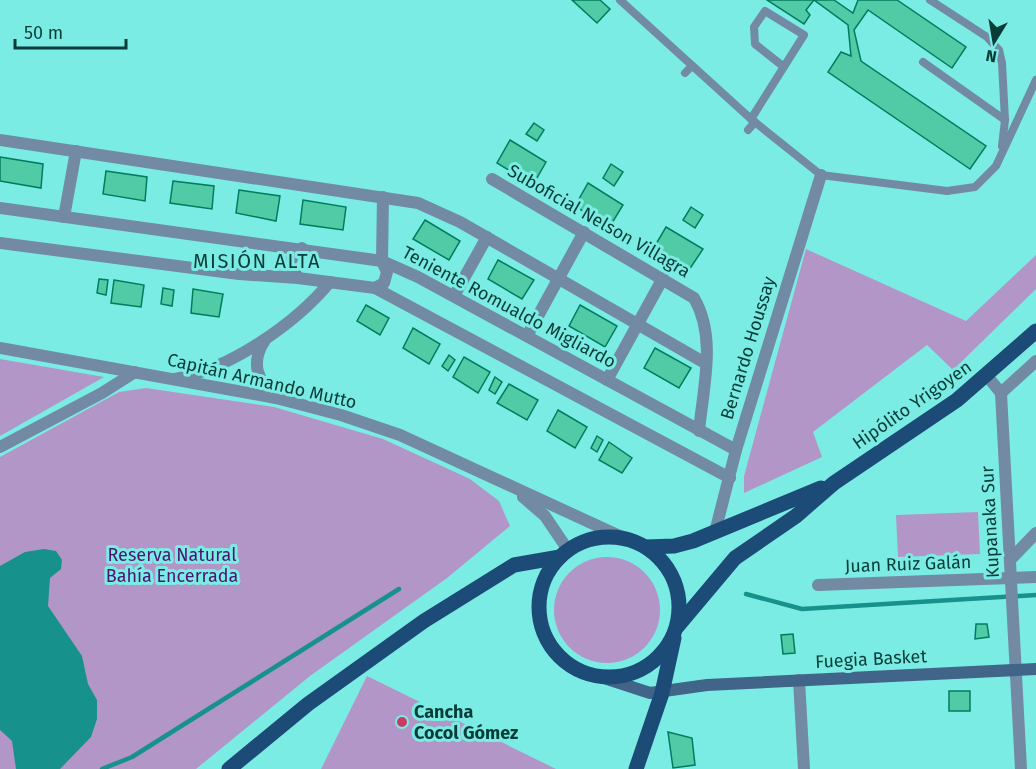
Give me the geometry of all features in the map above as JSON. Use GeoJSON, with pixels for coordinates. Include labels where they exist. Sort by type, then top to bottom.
{"type":"FeatureCollection","features":[{"type":"Feature","properties":{"kind":"main road","name":"Hipólito Yrigoyen"},"geometry":{"type":"LineString","coordinates":[[834,483],[957,400],[1036,331]]}},
{"type":"Feature","properties":{"kind":"main road"},"geometry":{"type":"LineString","coordinates":[[646,547],[674,546],[715,532],[834,483]]}},
{"type":"Feature","properties":{"kind":"main road"},"geometry":{"type":"LineString","coordinates":[[564,553],[548,572],[541,590],[539,609],[542,628],[551,646],[563,660],[580,671],[598,676],[617,677],[644,667],[666,649],[676,629],[735,558],[796,516],[834,483]]}},
{"type":"Feature","properties":{"kind":"main road"},"geometry":{"type":"LineString","coordinates":[[230,769],[308,704],[424,621],[514,565],[564,553],[585,541],[605,537],[624,538],[646,547],[664,564],[676,584],[680,612],[662,693],[636,769]]}},
{"type":"Feature","properties":{"kind":"main road","name":"Fuegia Basket"},"geometry":{"type":"LineString","coordinates":[[598,676],[650,693],[662,693],[707,686],[799,680],[1036,669]]}},
{"type":"Feature","properties":{"kind":"main road","name":"Fuegia Basket"},"geometry":{"type":"LineString","coordinates":[[667,675],[682,682],[707,686]]}},
{"type":"Feature","properties":{"kind":"street"},"geometry":{"type":"LineString","coordinates":[[0,140],[383,197],[438,211],[705,363]]}},
{"type":"Feature","properties":{"kind":"street"},"geometry":{"type":"LineString","coordinates":[[64,217],[76,151]]}},
{"type":"Feature","properties":{"kind":"street","name":"Bernardo Houssay"},"geometry":{"type":"LineString","coordinates":[[715,532],[735,450],[821,175]]}},
{"type":"Feature","properties":{"kind":"street","name":"Suboficial Nelson Villagra"},"geometry":{"type":"LineString","coordinates":[[492,179],[694,298],[702,311],[707,341],[699,431]]}},
{"type":"Feature","properties":{"kind":"street"},"geometry":{"type":"LineString","coordinates":[[375,288],[387,278],[386,266],[382,261],[383,197]]}},
{"type":"Feature","properties":{"kind":"street","name":"Teniente Romualdo Migliardo"},"geometry":{"type":"LineString","coordinates":[[0,208],[302,248],[382,261],[454,296],[735,450]]}},
{"type":"Feature","properties":{"kind":"street"},"geometry":{"type":"LineString","coordinates":[[527,336],[584,232]]}},
{"type":"Feature","properties":{"kind":"street"},"geometry":{"type":"LineString","coordinates":[[454,296],[487,237]]}},
{"type":"Feature","properties":{"kind":"street"},"geometry":{"type":"LineString","coordinates":[[0,243],[239,274],[298,278],[375,288],[730,478]]}},
{"type":"Feature","properties":{"kind":"street"},"geometry":{"type":"LineString","coordinates":[[298,278],[290,269],[290,264],[294,253],[302,248]]}},
{"type":"Feature","properties":{"kind":"street"},"geometry":{"type":"LineString","coordinates":[[607,380],[663,278]]}},
{"type":"Feature","properties":{"kind":"street"},"geometry":{"type":"LineString","coordinates":[[175,379],[207,370],[267,337],[301,313],[330,282]]}},
{"type":"Feature","properties":{"kind":"street"},"geometry":{"type":"LineString","coordinates":[[267,337],[258,351],[255,364],[258,377],[276,398]]}},
{"type":"Feature","properties":{"kind":"street","name":"Capitán Armando Mutto"},"geometry":{"type":"LineString","coordinates":[[0,348],[276,398],[370,424],[624,538]]}},
{"type":"Feature","properties":{"kind":"street"},"geometry":{"type":"LineString","coordinates":[[987,376],[1001,393],[1036,361]]}},
{"type":"Feature","properties":{"kind":"street"},"geometry":{"type":"LineString","coordinates":[[0,447],[102,393],[135,372]]}},
{"type":"Feature","properties":{"kind":"street","name":"Kupanaka Sur"},"geometry":{"type":"LineString","coordinates":[[1001,393],[1021,769]]}},
{"type":"Feature","properties":{"kind":"street","name":"Capitán Armando Mutto"},"geometry":{"type":"LineString","coordinates":[[506,484],[545,516],[564,553]]}},
{"type":"Feature","properties":{"kind":"street"},"geometry":{"type":"LineString","coordinates":[[1010,560],[1036,533]]}},
{"type":"Feature","properties":{"kind":"street","name":"Juan Ruiz Galán"},"geometry":{"type":"LineString","coordinates":[[818,585],[1011,584],[1036,577]]}},
{"type":"Feature","properties":{"kind":"street"},"geometry":{"type":"LineString","coordinates":[[799,680],[804,769]]}},
{"type":"Feature","properties":{"kind":"lane"},"geometry":{"type":"LineString","coordinates":[[620,0],[753,121],[821,175],[957,192],[975,187],[992,173],[1036,80]]}},
{"type":"Feature","properties":{"kind":"lane"},"geometry":{"type":"LineString","coordinates":[[930,0],[987,37],[999,50],[1002,63],[1005,120],[1000,156]]}},
{"type":"Feature","properties":{"kind":"lane"},"geometry":{"type":"LineString","coordinates":[[748,130],[804,35],[765,11],[754,27],[754,44],[784,67]]}},
{"type":"Feature","properties":{"kind":"lane"},"geometry":{"type":"LineString","coordinates":[[923,62],[1005,120]]}},
{"type":"Feature","properties":{"kind":"lane"},"geometry":{"type":"LineString","coordinates":[[684,73],[692,66]]}},
{"type":"Feature","properties":{"kind":"green space"},"geometry":{"type":"Polygon","coordinates":[[[806,249],[966,321],[1036,255],[1036,289],[953,370],[927,345],[813,432],[822,457],[744,493],[744,476],[806,249]]]}},
{"type":"Feature","properties":{"kind":"green space"},"geometry":{"type":"Polygon","coordinates":[[[0,359],[104,377],[0,436],[0,359]]]}},
{"type":"Feature","properties":{"kind":"green space","name":"Reserva Natural Bahía Encerrada"},"geometry":{"type":"Polygon","coordinates":[[[146,388],[274,407],[383,439],[470,479],[499,501],[510,526],[447,578],[310,676],[196,769],[0,769],[0,457],[119,392],[146,388]]]}},
{"type":"Feature","properties":{"kind":"green space"},"geometry":{"type":"Polygon","coordinates":[[[978,512],[980,554],[898,557],[896,515],[978,512]]]}},
{"type":"Feature","properties":{"kind":"green space"},"geometry":{"type":"Polygon","coordinates":[[[607,557],[627,561],[644,573],[656,590],[660,610],[656,630],[644,647],[627,659],[607,663],[587,659],[570,647],[558,630],[554,610],[558,590],[570,573],[587,561],[607,557]]]}},
{"type":"Feature","properties":{"kind":"green space","name":"Cancha Cocol Gómez"},"geometry":{"type":"Polygon","coordinates":[[[367,676],[556,769],[321,769],[367,676]]]}},
{"type":"Feature","properties":{"kind":"water"},"geometry":{"type":"Polygon","coordinates":[[[44,549],[56,551],[62,560],[61,569],[50,578],[48,606],[82,656],[88,684],[97,700],[97,719],[91,737],[60,769],[16,769],[12,741],[0,730],[0,566],[25,552],[44,549]]]}},
{"type":"Feature","properties":{"kind":"building"},"geometry":{"type":"Polygon","coordinates":[[[572,0],[600,0],[610,9],[597,23],[572,0]]]}},
{"type":"Feature","properties":{"kind":"building"},"geometry":{"type":"Polygon","coordinates":[[[767,0],[814,0],[806,10],[810,15],[804,24],[767,0]]]}},
{"type":"Feature","properties":{"kind":"building"},"geometry":{"type":"Polygon","coordinates":[[[814,0],[834,0],[853,13],[858,0],[897,0],[966,47],[952,68],[868,10],[854,30],[861,61],[986,146],[970,169],[828,72],[841,52],[851,56],[848,25],[814,0]]]}},
{"type":"Feature","properties":{"kind":"building"},"geometry":{"type":"Polygon","coordinates":[[[534,123],[544,130],[537,141],[526,134],[534,123]]]}},
{"type":"Feature","properties":{"kind":"building"},"geometry":{"type":"Polygon","coordinates":[[[510,140],[546,162],[533,185],[497,163],[510,140]]]}},
{"type":"Feature","properties":{"kind":"building"},"geometry":{"type":"Polygon","coordinates":[[[0,157],[43,164],[41,188],[0,181],[0,157]]]}},
{"type":"Feature","properties":{"kind":"building"},"geometry":{"type":"Polygon","coordinates":[[[611,164],[623,172],[614,186],[603,178],[611,164]]]}},
{"type":"Feature","properties":{"kind":"building"},"geometry":{"type":"Polygon","coordinates":[[[106,171],[147,177],[145,201],[103,194],[106,171]]]}},
{"type":"Feature","properties":{"kind":"building"},"geometry":{"type":"Polygon","coordinates":[[[173,181],[214,186],[212,209],[170,203],[173,181]]]}},
{"type":"Feature","properties":{"kind":"building"},"geometry":{"type":"Polygon","coordinates":[[[588,183],[623,205],[609,228],[575,206],[588,183]]]}},
{"type":"Feature","properties":{"kind":"building"},"geometry":{"type":"Polygon","coordinates":[[[239,190],[280,196],[276,221],[236,213],[239,190]]]}},
{"type":"Feature","properties":{"kind":"building"},"geometry":{"type":"Polygon","coordinates":[[[303,200],[346,207],[343,230],[300,224],[303,200]]]}},
{"type":"Feature","properties":{"kind":"building"},"geometry":{"type":"Polygon","coordinates":[[[691,207],[703,215],[695,228],[683,220],[691,207]]]}},
{"type":"Feature","properties":{"kind":"building"},"geometry":{"type":"Polygon","coordinates":[[[425,220],[460,241],[449,260],[413,239],[425,220]]]}},
{"type":"Feature","properties":{"kind":"building"},"geometry":{"type":"Polygon","coordinates":[[[666,227],[703,249],[689,270],[653,249],[666,227]]]}},
{"type":"Feature","properties":{"kind":"building"},"geometry":{"type":"Polygon","coordinates":[[[498,260],[534,280],[522,299],[488,279],[498,260]]]}},
{"type":"Feature","properties":{"kind":"building"},"geometry":{"type":"Polygon","coordinates":[[[99,279],[108,280],[106,295],[97,293],[99,279]]]}},
{"type":"Feature","properties":{"kind":"building"},"geometry":{"type":"Polygon","coordinates":[[[114,280],[144,285],[141,307],[111,303],[114,280]]]}},
{"type":"Feature","properties":{"kind":"building"},"geometry":{"type":"Polygon","coordinates":[[[163,288],[174,290],[172,306],[161,304],[163,288]]]}},
{"type":"Feature","properties":{"kind":"building"},"geometry":{"type":"Polygon","coordinates":[[[193,289],[223,294],[219,317],[191,313],[193,289]]]}},
{"type":"Feature","properties":{"kind":"building"},"geometry":{"type":"Polygon","coordinates":[[[366,305],[389,318],[380,335],[357,321],[366,305]]]}},
{"type":"Feature","properties":{"kind":"building"},"geometry":{"type":"Polygon","coordinates":[[[580,305],[617,326],[605,347],[569,326],[580,305]]]}},
{"type":"Feature","properties":{"kind":"building"},"geometry":{"type":"Polygon","coordinates":[[[413,328],[440,344],[429,364],[403,348],[413,328]]]}},
{"type":"Feature","properties":{"kind":"building"},"geometry":{"type":"Polygon","coordinates":[[[655,348],[691,368],[679,388],[644,368],[655,348]]]}},
{"type":"Feature","properties":{"kind":"building"},"geometry":{"type":"Polygon","coordinates":[[[449,355],[455,360],[448,371],[442,366],[449,355]]]}},
{"type":"Feature","properties":{"kind":"building"},"geometry":{"type":"Polygon","coordinates":[[[464,357],[490,372],[478,393],[453,377],[464,357]]]}},
{"type":"Feature","properties":{"kind":"building"},"geometry":{"type":"Polygon","coordinates":[[[495,377],[502,382],[495,394],[489,390],[495,377]]]}},
{"type":"Feature","properties":{"kind":"building"},"geometry":{"type":"Polygon","coordinates":[[[509,384],[538,400],[527,420],[497,403],[509,384]]]}},
{"type":"Feature","properties":{"kind":"building"},"geometry":{"type":"Polygon","coordinates":[[[558,410],[587,427],[575,448],[547,431],[558,410]]]}},
{"type":"Feature","properties":{"kind":"building"},"geometry":{"type":"Polygon","coordinates":[[[597,436],[603,440],[597,452],[591,448],[597,436]]]}},
{"type":"Feature","properties":{"kind":"building"},"geometry":{"type":"Polygon","coordinates":[[[609,442],[632,458],[622,473],[599,460],[609,442]]]}},
{"type":"Feature","properties":{"kind":"building"},"geometry":{"type":"Polygon","coordinates":[[[976,624],[987,624],[989,637],[975,639],[976,624]]]}},
{"type":"Feature","properties":{"kind":"building"},"geometry":{"type":"Polygon","coordinates":[[[793,634],[795,653],[783,654],[781,635],[793,634]]]}},
{"type":"Feature","properties":{"kind":"building"},"geometry":{"type":"Polygon","coordinates":[[[949,691],[970,691],[970,711],[949,711],[949,691]]]}},
{"type":"Feature","properties":{"kind":"building"},"geometry":{"type":"Polygon","coordinates":[[[668,732],[692,738],[695,765],[673,768],[668,732]]]}},
{"type":"Feature","properties":{"kind":"waterway"},"geometry":{"type":"LineString","coordinates":[[102,769],[132,757],[399,589]]}},
{"type":"Feature","properties":{"kind":"waterway"},"geometry":{"type":"LineString","coordinates":[[746,594],[802,609],[1036,595]]}},
{"type":"Feature","properties":{"kind":"place","name":"Cancha Cocol Gómez"},"geometry":{"type":"Point","coordinates":[402,722]}},
{"type":"Feature","properties":{"kind":"district","name":"MISIÓN ALTA"},"geometry":{"type":"Point","coordinates":[257,261]}}]}
